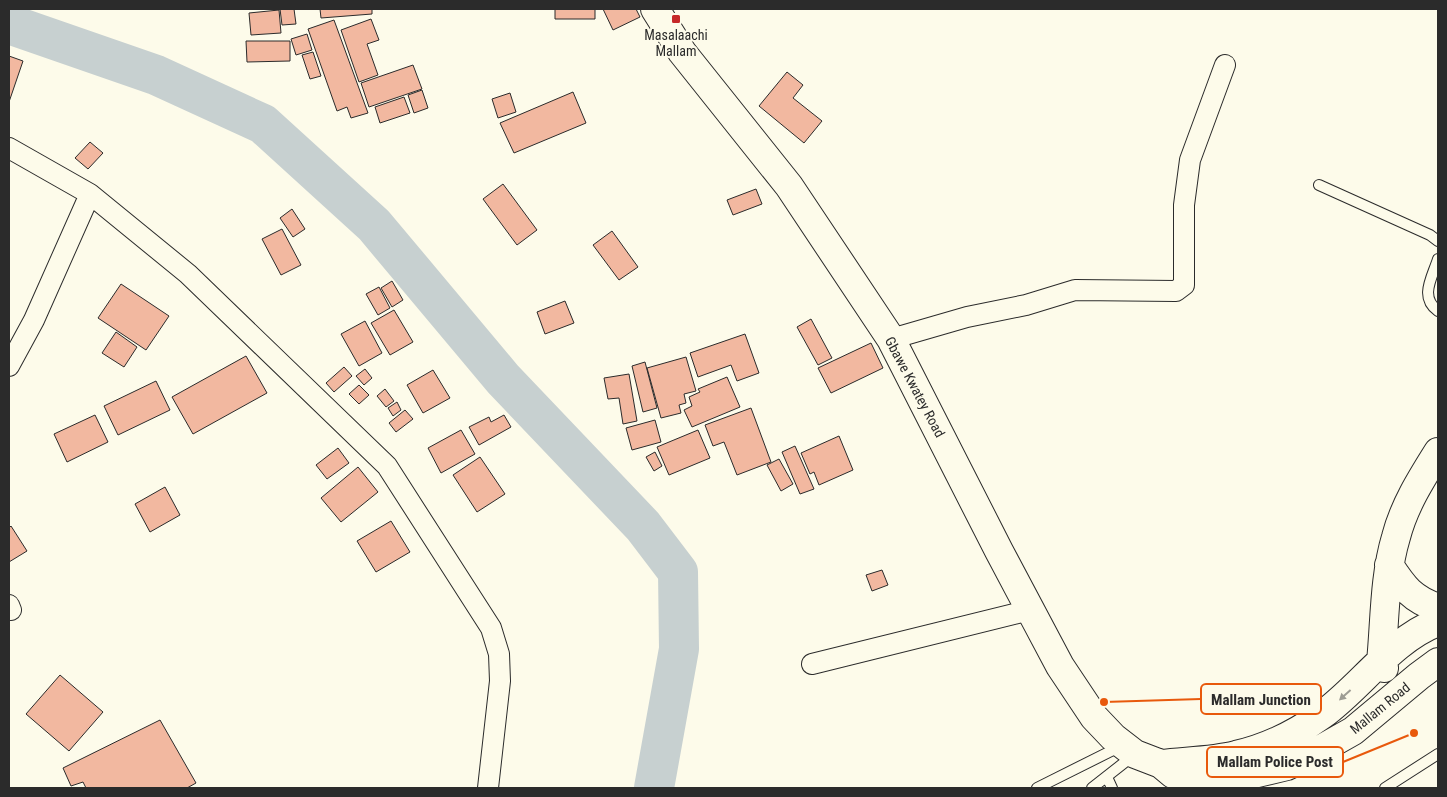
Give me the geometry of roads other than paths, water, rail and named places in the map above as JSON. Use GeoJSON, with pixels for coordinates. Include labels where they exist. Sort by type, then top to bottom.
{"type":"FeatureCollection","features":[{"type":"Feature","properties":{"kind":"street","name":"Gbawe Kwatey Road"},"geometry":{"type":"LineString","coordinates":[[655,9],[682,52],[789,186],[891,339],[1030,610],[1060,666],[1089,710],[1113,737],[1129,750],[1160,764]]}},
{"type":"Feature","properties":{"kind":"street"},"geometry":{"type":"LineString","coordinates":[[891,339],[967,317],[1026,305],[1075,290],[1176,291],[1184,285],[1184,205],[1190,160],[1225,64]]}},
{"type":"Feature","properties":{"kind":"street"},"geometry":{"type":"LineString","coordinates":[[9,148],[90,194],[188,274],[387,466],[491,628],[499,654],[500,681],[488,788]]}},
{"type":"Feature","properties":{"kind":"street"},"geometry":{"type":"LineString","coordinates":[[9,366],[34,320],[90,194]]}},
{"type":"Feature","properties":{"kind":"street"},"geometry":{"type":"LineString","coordinates":[[1394,696],[1381,662],[1389,565],[1396,536],[1405,512],[1415,490],[1438,452]]}},
{"type":"Feature","properties":{"kind":"street"},"geometry":{"type":"LineString","coordinates":[[1389,565],[1401,583],[1421,602],[1438,608]]}},
{"type":"Feature","properties":{"kind":"street"},"geometry":{"type":"LineString","coordinates":[[812,664],[1030,610]]}},
{"type":"Feature","properties":{"kind":"street"},"geometry":{"type":"LineString","coordinates":[[1160,764],[1235,756],[1264,747],[1297,731],[1323,714],[1398,646],[1422,628],[1438,622]]}},
{"type":"Feature","properties":{"kind":"street","name":"Mallam Road"},"geometry":{"type":"LineString","coordinates":[[1160,764],[1174,774],[1190,781],[1236,778],[1286,766],[1353,731],[1438,662]]}},
{"type":"Feature","properties":{"kind":"lane"},"geometry":{"type":"LineString","coordinates":[[1319,185],[1430,235],[1438,241]]}},
{"type":"Feature","properties":{"kind":"lane"},"geometry":{"type":"LineString","coordinates":[[1438,259],[1427,295],[1429,302],[1438,311]]}},
{"type":"Feature","properties":{"kind":"lane"},"geometry":{"type":"LineString","coordinates":[[1092,788],[1107,777],[1129,750]]}},
{"type":"Feature","properties":{"kind":"lane"},"geometry":{"type":"LineString","coordinates":[[1037,788],[1129,750]]}},
{"type":"Feature","properties":{"kind":"lane"},"geometry":{"type":"LineString","coordinates":[[1386,788],[1438,754]]}},
{"type":"Feature","properties":{"kind":"lane"},"geometry":{"type":"LineString","coordinates":[[1107,777],[1112,788]]}},
{"type":"Feature","properties":{"kind":"waterway"},"geometry":{"type":"LineString","coordinates":[[9,24],[156,75],[263,124],[374,225],[503,379],[643,526],[678,572],[679,649],[654,788]]}},
{"type":"Feature","properties":{"kind":"place","name":"Masalaachi Mallam"},"geometry":{"type":"Point","coordinates":[676,19]}},
{"type":"Feature","properties":{"kind":"place","name":"Mallam Junction"},"geometry":{"type":"Point","coordinates":[1104,702]}},
{"type":"Feature","properties":{"kind":"place","name":"Mallam Police Post"},"geometry":{"type":"Point","coordinates":[1414,733]}}]}
